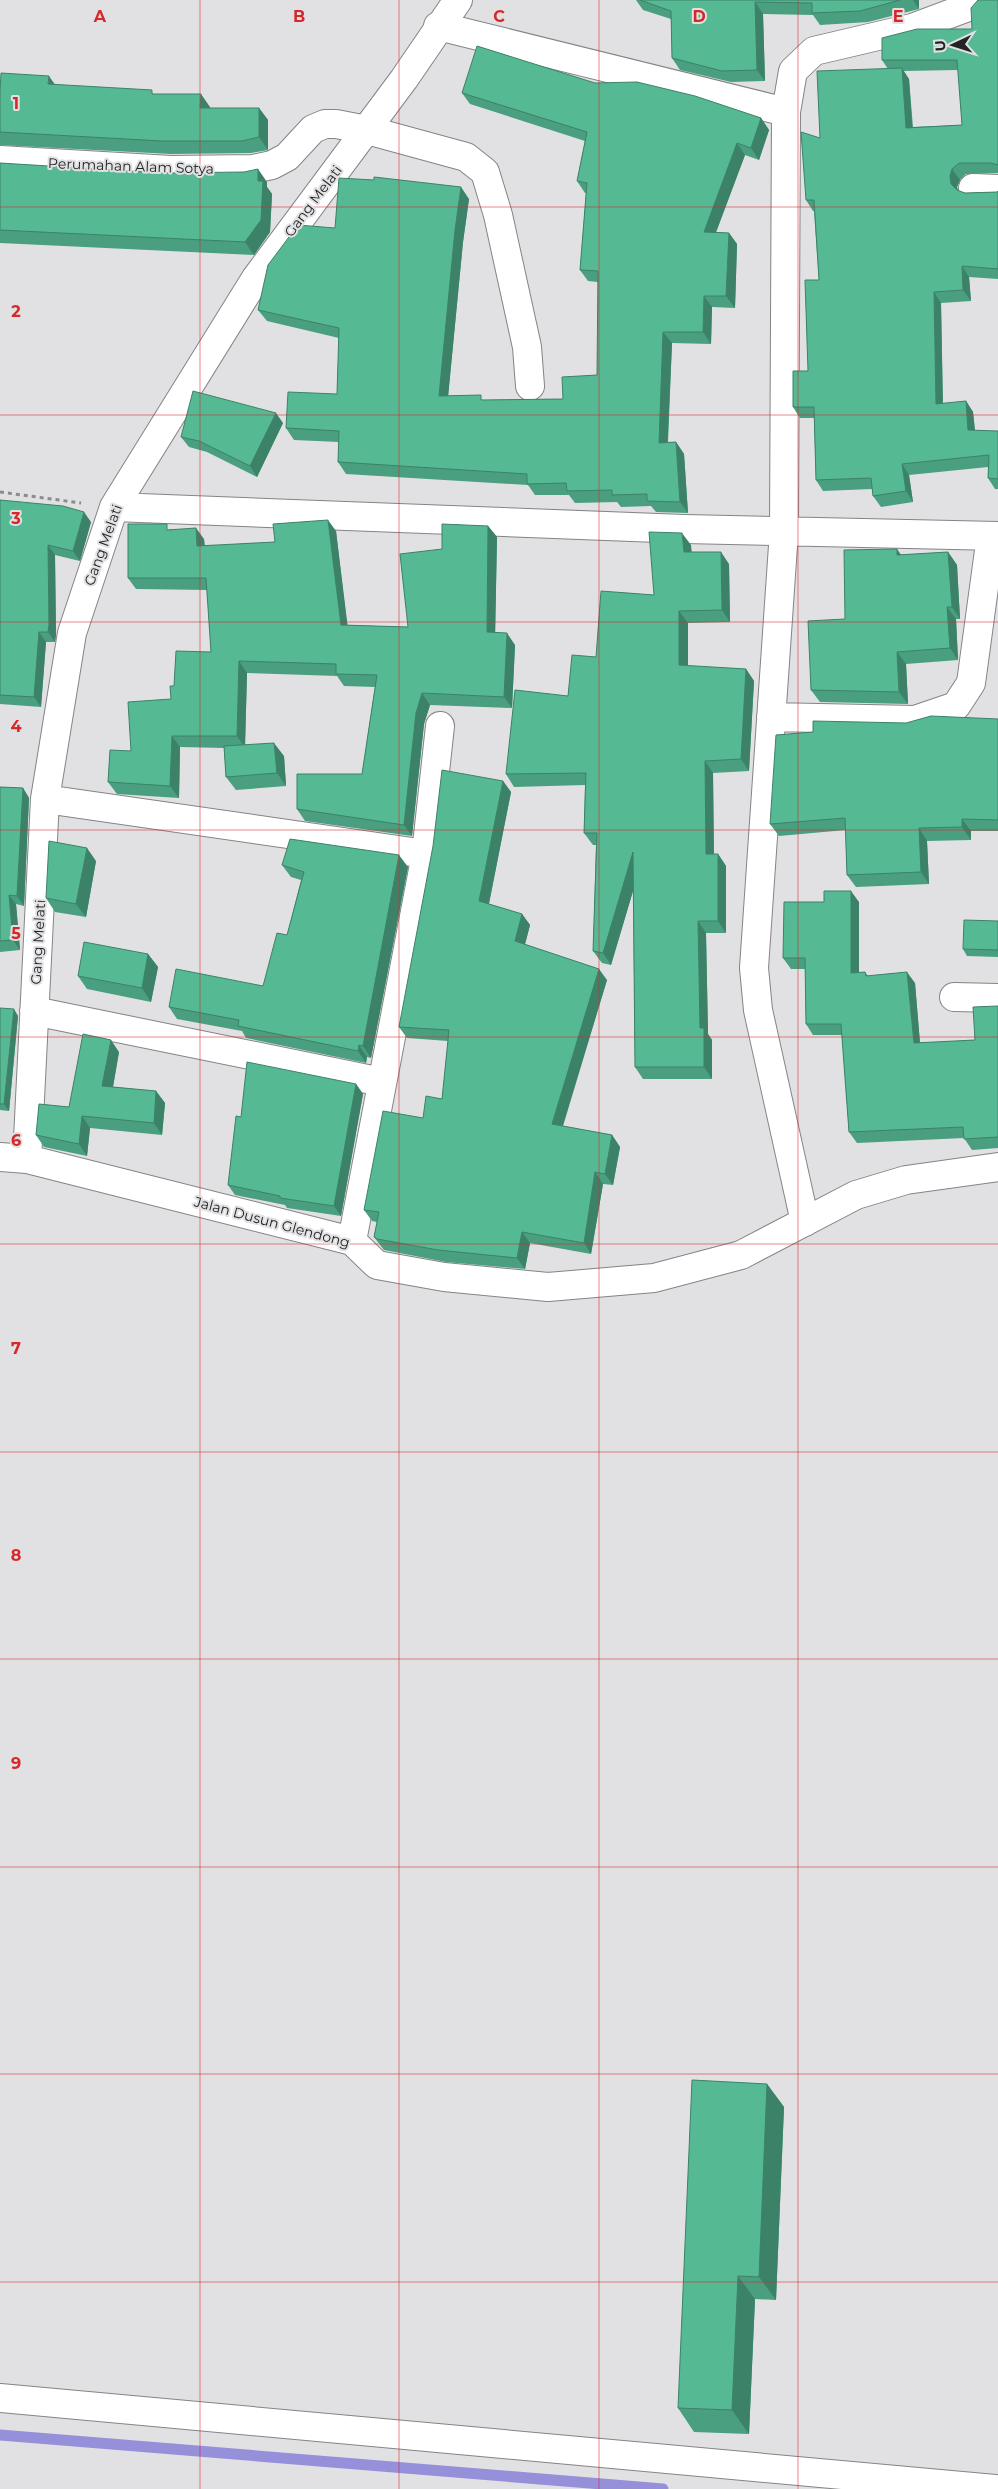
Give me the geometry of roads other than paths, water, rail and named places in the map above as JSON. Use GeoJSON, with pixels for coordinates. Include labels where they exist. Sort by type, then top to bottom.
{"type":"FeatureCollection","features":[{"type":"Feature","properties":{"kind":"street","name":"Gang Melati"},"geometry":{"type":"LineString","coordinates":[[27,1159],[45,799],[72,632],[114,508],[256,278],[367,130],[458,0]]}},
{"type":"Feature","properties":{"kind":"street"},"geometry":{"type":"LineString","coordinates":[[805,1222],[758,1010],[754,968],[784,531],[786,112],[793,71],[814,51],[912,28],[971,6],[975,0]]}},
{"type":"Feature","properties":{"kind":"street"},"geometry":{"type":"LineString","coordinates":[[438,26],[786,112]]}},
{"type":"Feature","properties":{"kind":"street","name":"Perumahan Alam Sotya"},"geometry":{"type":"LineString","coordinates":[[0,160],[171,170],[254,169],[272,165],[287,156],[313,129],[325,124],[348,125],[466,157],[485,172],[498,215],[527,347],[530,386]]}},
{"type":"Feature","properties":{"kind":"street"},"geometry":{"type":"LineString","coordinates":[[114,508],[784,531],[994,536],[971,683],[956,706],[915,720],[771,717]]}},
{"type":"Feature","properties":{"kind":"street"},"geometry":{"type":"LineString","coordinates":[[352,1241],[426,854],[440,726]]}},
{"type":"Feature","properties":{"kind":"street"},"geometry":{"type":"LineString","coordinates":[[45,799],[426,854]]}},
{"type":"Feature","properties":{"kind":"street"},"geometry":{"type":"LineString","coordinates":[[954,997],[998,998]]}},
{"type":"Feature","properties":{"kind":"street"},"geometry":{"type":"LineString","coordinates":[[34,1011],[382,1082]]}},
{"type":"Feature","properties":{"kind":"street","name":"Jalan Dusun Glendong"},"geometry":{"type":"LineString","coordinates":[[0,1157],[27,1159],[352,1241],[378,1265],[444,1277],[548,1286],[654,1278],[741,1255],[856,1195],[906,1180],[998,1167]]}},
{"type":"Feature","properties":{"kind":"street"},"geometry":{"type":"LineString","coordinates":[[0,2398],[994,2489]]}},
{"type":"Feature","properties":{"kind":"waterway"},"geometry":{"type":"LineString","coordinates":[[0,2435],[663,2489]]}}]}
